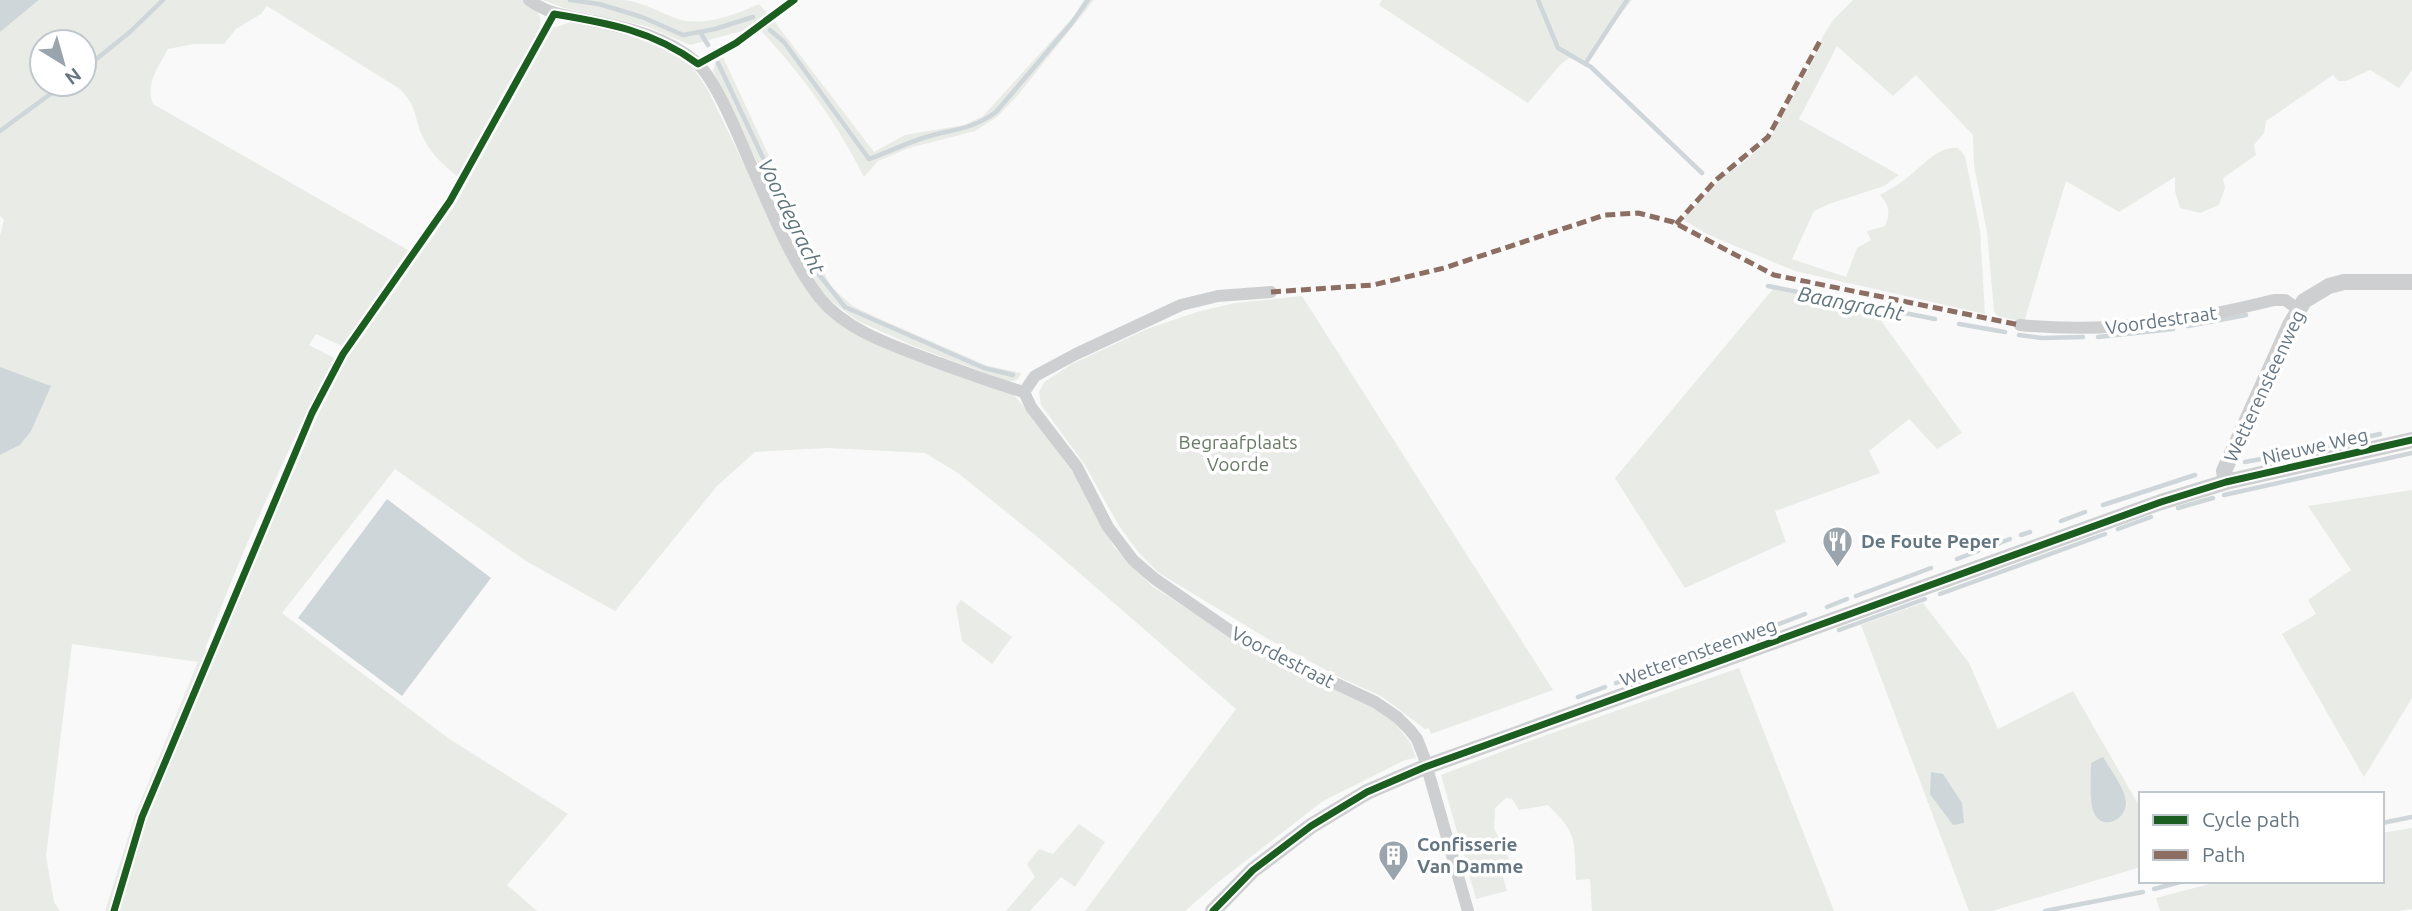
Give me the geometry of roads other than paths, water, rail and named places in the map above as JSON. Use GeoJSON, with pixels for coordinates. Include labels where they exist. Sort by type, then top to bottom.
{"type":"FeatureCollection","features":[{"type":"Feature","properties":{"kind":"street"},"geometry":{"type":"LineString","coordinates":[[529,0],[554,15],[643,32],[698,64],[722,102],[800,267],[820,298],[838,315],[861,330],[894,346],[1024,392],[1035,376],[1181,305],[1218,296],[1271,292]]}},
{"type":"Feature","properties":{"kind":"street","name":"Wetterensteenweg"},"geometry":{"type":"LineString","coordinates":[[1213,911],[1253,870],[1311,826],[1367,792],[1425,767],[2104,521],[2226,482],[2224,471],[2298,309],[2311,295],[2344,282],[2412,282]]}},
{"type":"Feature","properties":{"kind":"street","name":"Voordestraat"},"geometry":{"type":"LineString","coordinates":[[2021,325],[2094,330],[2143,325],[2274,300],[2285,300],[2298,309]]}},
{"type":"Feature","properties":{"kind":"street","name":"Voordestraat"},"geometry":{"type":"LineString","coordinates":[[1024,392],[1031,407],[1076,467],[1108,527],[1133,560],[1155,579],[1245,640],[1376,702],[1397,717],[1417,739],[1468,911]]}},
{"type":"Feature","properties":{"kind":"street","name":"Nieuwe Weg"},"geometry":{"type":"LineString","coordinates":[[2226,482],[2412,440]]}},
{"type":"Feature","properties":{"kind":"waterway"},"geometry":{"type":"LineString","coordinates":[[98,58],[163,0]]}},
{"type":"Feature","properties":{"kind":"waterway"},"geometry":{"type":"LineString","coordinates":[[570,0],[599,4],[642,17],[683,35],[715,29],[753,17]]}},
{"type":"Feature","properties":{"kind":"waterway"},"geometry":{"type":"LineString","coordinates":[[770,30],[784,42],[869,159],[920,139],[967,127],[996,112],[1088,0]]}},
{"type":"Feature","properties":{"kind":"waterway"},"geometry":{"type":"LineString","coordinates":[[1538,0],[1558,48],[1591,67],[1702,173]]}},
{"type":"Feature","properties":{"kind":"waterway"},"geometry":{"type":"LineString","coordinates":[[1585,64],[1627,0]]}},
{"type":"Feature","properties":{"kind":"waterway"},"geometry":{"type":"LineString","coordinates":[[700,32],[708,45]]}},
{"type":"Feature","properties":{"kind":"waterway","name":"Voordegracht"},"geometry":{"type":"LineString","coordinates":[[718,63],[817,272],[845,307],[984,368],[1013,375]]}},
{"type":"Feature","properties":{"kind":"waterway"},"geometry":{"type":"LineString","coordinates":[[0,131],[45,98]]}},
{"type":"Feature","properties":{"kind":"waterway","name":"Baangracht"},"geometry":{"type":"LineString","coordinates":[[1768,286],[1935,319]]}},
{"type":"Feature","properties":{"kind":"waterway","name":"Baangracht"},"geometry":{"type":"LineString","coordinates":[[2188,326],[2246,315]]}},
{"type":"Feature","properties":{"kind":"waterway","name":"Baangracht"},"geometry":{"type":"LineString","coordinates":[[1959,324],[2005,332]]}},
{"type":"Feature","properties":{"kind":"waterway","name":"Baangracht"},"geometry":{"type":"LineString","coordinates":[[2098,337],[2173,329]]}},
{"type":"Feature","properties":{"kind":"waterway","name":"Baangracht"},"geometry":{"type":"LineString","coordinates":[[2019,335],[2042,338],[2083,337]]}},
{"type":"Feature","properties":{"kind":"waterway"},"geometry":{"type":"LineString","coordinates":[[2318,448],[2380,434]]}},
{"type":"Feature","properties":{"kind":"waterway"},"geometry":{"type":"LineString","coordinates":[[2245,462],[2299,452]]}},
{"type":"Feature","properties":{"kind":"waterway"},"geometry":{"type":"LineString","coordinates":[[2224,495],[2412,453]]}},
{"type":"Feature","properties":{"kind":"waterway"},"geometry":{"type":"LineString","coordinates":[[2103,505],[2195,475]]}},
{"type":"Feature","properties":{"kind":"waterway"},"geometry":{"type":"LineString","coordinates":[[2178,508],[2213,498]]}},
{"type":"Feature","properties":{"kind":"waterway"},"geometry":{"type":"LineString","coordinates":[[2061,521],[2085,512]]}},
{"type":"Feature","properties":{"kind":"waterway"},"geometry":{"type":"LineString","coordinates":[[2118,529],[2151,517]]}},
{"type":"Feature","properties":{"kind":"waterway"},"geometry":{"type":"LineString","coordinates":[[2021,535],[2030,532]]}},
{"type":"Feature","properties":{"kind":"waterway"},"geometry":{"type":"LineString","coordinates":[[1940,594],[2105,534]]}},
{"type":"Feature","properties":{"kind":"waterway"},"geometry":{"type":"LineString","coordinates":[[1987,548],[2010,539]]}},
{"type":"Feature","properties":{"kind":"waterway"},"geometry":{"type":"LineString","coordinates":[[1957,559],[1978,551]]}},
{"type":"Feature","properties":{"kind":"waterway"},"geometry":{"type":"LineString","coordinates":[[1856,596],[1931,568]]}},
{"type":"Feature","properties":{"kind":"waterway"},"geometry":{"type":"LineString","coordinates":[[1827,607],[1847,599]]}},
{"type":"Feature","properties":{"kind":"waterway"},"geometry":{"type":"LineString","coordinates":[[1839,630],[1925,599]]}},
{"type":"Feature","properties":{"kind":"waterway"},"geometry":{"type":"LineString","coordinates":[[1771,627],[1805,614]]}},
{"type":"Feature","properties":{"kind":"waterway"},"geometry":{"type":"LineString","coordinates":[[1695,655],[1763,630]]}},
{"type":"Feature","properties":{"kind":"waterway"},"geometry":{"type":"LineString","coordinates":[[1644,673],[1677,661]]}},
{"type":"Feature","properties":{"kind":"waterway"},"geometry":{"type":"LineString","coordinates":[[1616,683],[1630,678]]}},
{"type":"Feature","properties":{"kind":"waterway"},"geometry":{"type":"LineString","coordinates":[[1578,697],[1605,687]]}},
{"type":"Feature","properties":{"kind":"waterway"},"geometry":{"type":"LineString","coordinates":[[2384,823],[2412,817]]}},
{"type":"Feature","properties":{"kind":"waterway"},"geometry":{"type":"LineString","coordinates":[[2154,889],[2176,883]]}},
{"type":"Feature","properties":{"kind":"waterway"},"geometry":{"type":"LineString","coordinates":[[2045,911],[2143,892]]}},
{"type":"Feature","properties":{"kind":"place","name":"De Foute Peper"},"geometry":{"type":"Point","coordinates":[1838,568]}},
{"type":"Feature","properties":{"kind":"place","name":"Confisserie Van Damme"},"geometry":{"type":"Point","coordinates":[1394,882]}},
{"type":"Feature","properties":{"kind":"park label","name":"Begraafplaats Voorde"},"geometry":{"type":"Point","coordinates":[1238,453]}}]}
